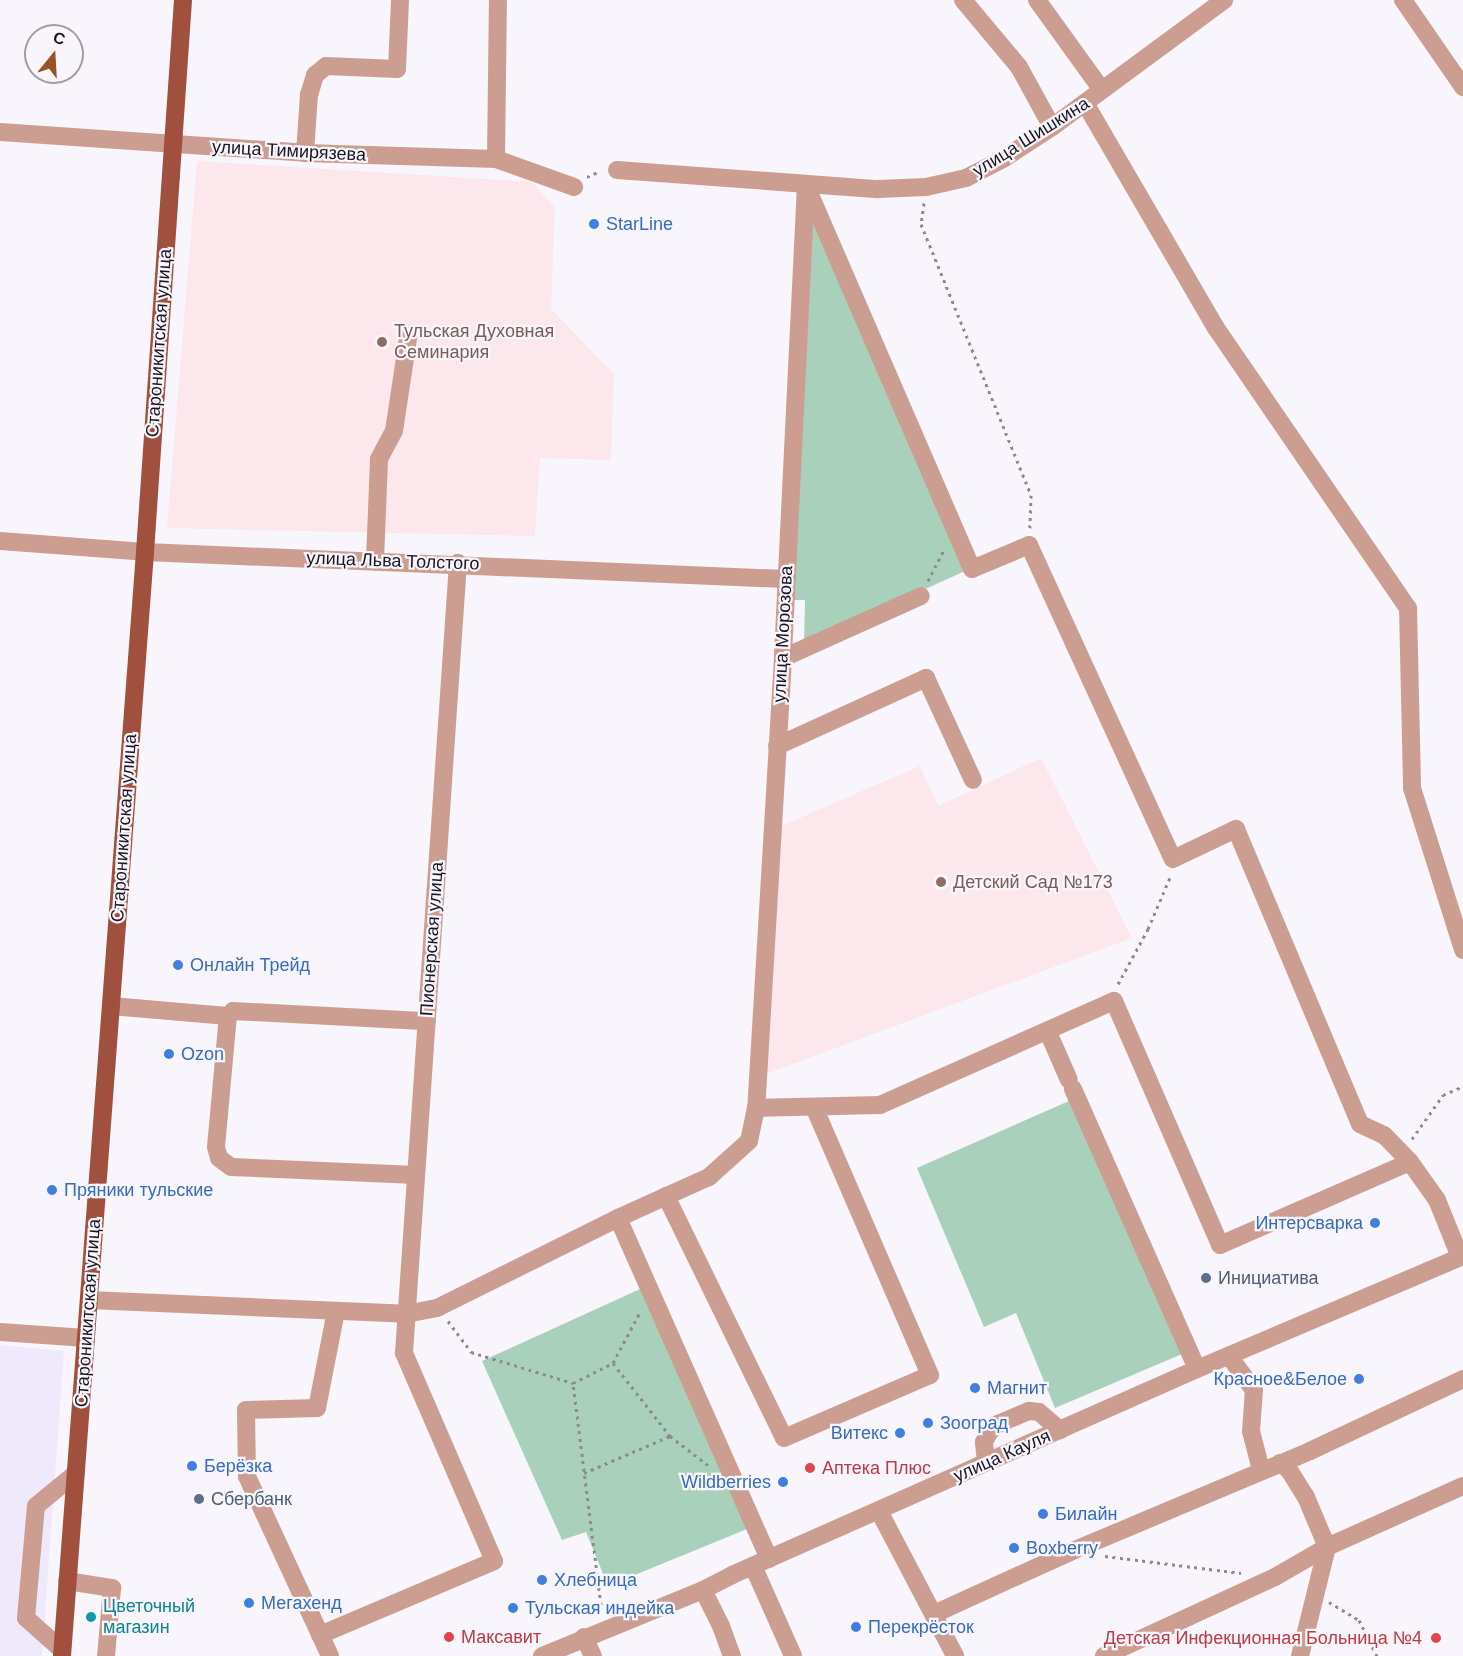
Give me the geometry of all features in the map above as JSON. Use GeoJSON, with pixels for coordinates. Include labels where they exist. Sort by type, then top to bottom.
{"type":"FeatureCollection","features":[{"type":"Feature","properties":{"kind":"main road","name":"Староникитская улица"},"geometry":{"type":"LineString","coordinates":[[62,1653],[145,552],[183,0]]}},
{"type":"Feature","properties":{"kind":"street"},"geometry":{"type":"LineString","coordinates":[[305,153],[309,95],[315,75],[326,66],[397,69],[400,0]]}},
{"type":"Feature","properties":{"kind":"street"},"geometry":{"type":"LineString","coordinates":[[496,159],[498,0]]}},
{"type":"Feature","properties":{"kind":"street"},"geometry":{"type":"LineString","coordinates":[[963,0],[1019,67],[1052,128]]}},
{"type":"Feature","properties":{"kind":"street"},"geometry":{"type":"LineString","coordinates":[[1038,0],[1102,90]]}},
{"type":"Feature","properties":{"kind":"street","name":"улица Шишкина"},"geometry":{"type":"LineString","coordinates":[[612,169],[806,186],[878,189],[926,187],[966,178],[1003,159],[1052,128],[1224,0]]}},
{"type":"Feature","properties":{"kind":"street"},"geometry":{"type":"LineString","coordinates":[[1402,0],[1463,87]]}},
{"type":"Feature","properties":{"kind":"street"},"geometry":{"type":"LineString","coordinates":[[1085,103],[1216,328],[1408,608],[1412,788],[1463,950]]}},
{"type":"Feature","properties":{"kind":"street","name":"улица Тимирязева"},"geometry":{"type":"LineString","coordinates":[[0,132],[305,153],[496,159],[574,187]]}},
{"type":"Feature","properties":{"kind":"street"},"geometry":{"type":"LineString","coordinates":[[806,186],[972,569],[1029,545],[1173,859],[1236,829],[1360,1124],[1384,1135],[1406,1158],[1437,1200],[1461,1257]]}},
{"type":"Feature","properties":{"kind":"street","name":"улица Морозова"},"geometry":{"type":"LineString","coordinates":[[89,1300],[406,1314],[437,1308],[618,1218],[709,1177],[749,1141],[756,1108],[783,658],[785,579],[806,186]]}},
{"type":"Feature","properties":{"kind":"street"},"geometry":{"type":"LineString","coordinates":[[375,560],[379,459],[394,431],[408,338]]}},
{"type":"Feature","properties":{"kind":"street","name":"улица Льва Толстого"},"geometry":{"type":"LineString","coordinates":[[0,541],[145,552],[458,563],[785,579]]}},
{"type":"Feature","properties":{"kind":"street","name":"Пионерская улица"},"geometry":{"type":"LineString","coordinates":[[320,1635],[494,1561],[404,1353],[458,563]]}},
{"type":"Feature","properties":{"kind":"street"},"geometry":{"type":"LineString","coordinates":[[783,658],[921,596]]}},
{"type":"Feature","properties":{"kind":"street"},"geometry":{"type":"LineString","coordinates":[[777,746],[926,678],[973,780]]}},
{"type":"Feature","properties":{"kind":"street"},"geometry":{"type":"LineString","coordinates":[[756,1108],[880,1105],[1114,1001],[1220,1245],[1406,1158]]}},
{"type":"Feature","properties":{"kind":"street"},"geometry":{"type":"LineString","coordinates":[[111,1006],[228,1016]]}},
{"type":"Feature","properties":{"kind":"street"},"geometry":{"type":"LineString","coordinates":[[416,1175],[231,1167],[219,1158],[216,1147],[228,1016],[233,1011],[427,1021]]}},
{"type":"Feature","properties":{"kind":"street"},"geometry":{"type":"LineString","coordinates":[[1048,1032],[1197,1369]]}},
{"type":"Feature","properties":{"kind":"street"},"geometry":{"type":"LineString","coordinates":[[666,1196],[784,1438],[930,1375],[814,1107]]}},
{"type":"Feature","properties":{"kind":"street"},"geometry":{"type":"LineString","coordinates":[[618,1218],[736,1487],[793,1656]]}},
{"type":"Feature","properties":{"kind":"street","name":"улица Кауля"},"geometry":{"type":"LineString","coordinates":[[542,1656],[703,1590],[761,1562],[1197,1369],[1461,1257]]}},
{"type":"Feature","properties":{"kind":"street"},"geometry":{"type":"LineString","coordinates":[[330,1656],[247,1476],[246,1410],[317,1408],[336,1311]]}},
{"type":"Feature","properties":{"kind":"street"},"geometry":{"type":"LineString","coordinates":[[0,1332],[86,1338]]}},
{"type":"Feature","properties":{"kind":"street"},"geometry":{"type":"LineString","coordinates":[[1229,1356],[1254,1390],[1251,1431],[1262,1470]]}},
{"type":"Feature","properties":{"kind":"street"},"geometry":{"type":"LineString","coordinates":[[934,1614],[1262,1470],[1310,1452],[1463,1379]]}},
{"type":"Feature","properties":{"kind":"street"},"geometry":{"type":"LineString","coordinates":[[986,1462],[984,1442],[990,1431],[998,1424],[1029,1411],[1039,1412],[1060,1431]]}},
{"type":"Feature","properties":{"kind":"street"},"geometry":{"type":"LineString","coordinates":[[1280,1463],[1289,1470],[1306,1497],[1327,1547],[1300,1656]]}},
{"type":"Feature","properties":{"kind":"street"},"geometry":{"type":"LineString","coordinates":[[62,1653],[26,1618],[36,1506],[76,1473]]}},
{"type":"Feature","properties":{"kind":"street"},"geometry":{"type":"LineString","coordinates":[[1104,1656],[1275,1577],[1327,1547],[1463,1486]]}},
{"type":"Feature","properties":{"kind":"street"},"geometry":{"type":"LineString","coordinates":[[879,1510],[955,1656]]}},
{"type":"Feature","properties":{"kind":"street"},"geometry":{"type":"LineString","coordinates":[[67,1581],[112,1588],[106,1656]]}},
{"type":"Feature","properties":{"kind":"street"},"geometry":{"type":"LineString","coordinates":[[703,1590],[721,1626],[732,1656]]}},
{"type":"Feature","properties":{"kind":"street"},"geometry":{"type":"LineString","coordinates":[[584,1637],[593,1656]]}},
{"type":"Feature","properties":{"kind":"path"},"geometry":{"type":"LineString","coordinates":[[590,175],[612,169]]}},
{"type":"Feature","properties":{"kind":"path"},"geometry":{"type":"LineString","coordinates":[[926,187],[921,224],[1031,495],[1029,545]]}},
{"type":"Feature","properties":{"kind":"path"},"geometry":{"type":"LineString","coordinates":[[921,596],[955,530]]}},
{"type":"Feature","properties":{"kind":"path"},"geometry":{"type":"LineString","coordinates":[[1114,1001],[1119,981],[1148,928],[1180,854]]}},
{"type":"Feature","properties":{"kind":"path"},"geometry":{"type":"LineString","coordinates":[[1406,1158],[1443,1095],[1463,1086]]}},
{"type":"Feature","properties":{"kind":"path"},"geometry":{"type":"LineString","coordinates":[[437,1308],[471,1352],[573,1383],[613,1364],[651,1292]]}},
{"type":"Feature","properties":{"kind":"path"},"geometry":{"type":"LineString","coordinates":[[613,1364],[670,1436],[736,1487]]}},
{"type":"Feature","properties":{"kind":"path"},"geometry":{"type":"LineString","coordinates":[[573,1383],[601,1605]]}},
{"type":"Feature","properties":{"kind":"path"},"geometry":{"type":"LineString","coordinates":[[584,1473],[670,1436]]}},
{"type":"Feature","properties":{"kind":"path"},"geometry":{"type":"LineString","coordinates":[[1105,1556],[1275,1577]]}},
{"type":"Feature","properties":{"kind":"path"},"geometry":{"type":"LineString","coordinates":[[1314,1593],[1359,1620],[1377,1656]]}},
{"type":"Feature","properties":{"kind":"shaded area","name":"Тульская Духовная Семинария"},"geometry":{"type":"Polygon","coordinates":[[[197,161],[532,182],[555,208],[551,309],[614,374],[611,460],[540,458],[535,536],[167,528],[197,161]]]}},
{"type":"Feature","properties":{"kind":"shaded area","name":"Детский Сад №173"},"geometry":{"type":"Polygon","coordinates":[[[1041,758],[1132,938],[766,1074],[781,826],[920,766],[938,806],[1041,758]]]}},
{"type":"Feature","properties":{"kind":"shaded area"},"geometry":{"type":"Polygon","coordinates":[[[0,1345],[64,1351],[42,1656],[0,1656],[0,1345]]]}},
{"type":"Feature","properties":{"kind":"green space"},"geometry":{"type":"Polygon","coordinates":[[[810,217],[965,571],[804,644],[805,600],[792,600],[810,217]]]}},
{"type":"Feature","properties":{"kind":"green space"},"geometry":{"type":"Polygon","coordinates":[[[1069,1101],[1182,1354],[1055,1408],[1016,1313],[984,1327],[917,1168],[1069,1101]]]}},
{"type":"Feature","properties":{"kind":"green space"},"geometry":{"type":"Polygon","coordinates":[[[640,1289],[747,1529],[608,1586],[586,1532],[562,1540],[482,1361],[640,1289]]]}},
{"type":"Feature","properties":{"kind":"place","name":"StarLine"},"geometry":{"type":"Point","coordinates":[594,224]}},
{"type":"Feature","properties":{"kind":"place","name":"Тульская Духовная Семинария"},"geometry":{"type":"Point","coordinates":[382,342]}},
{"type":"Feature","properties":{"kind":"place","name":"Детский Сад №173"},"geometry":{"type":"Point","coordinates":[941,882]}},
{"type":"Feature","properties":{"kind":"place","name":"Онлайн Трейд"},"geometry":{"type":"Point","coordinates":[178,965]}},
{"type":"Feature","properties":{"kind":"place","name":"Ozon"},"geometry":{"type":"Point","coordinates":[169,1054]}},
{"type":"Feature","properties":{"kind":"place","name":"Пряники тульские"},"geometry":{"type":"Point","coordinates":[52,1190]}},
{"type":"Feature","properties":{"kind":"place","name":"Интерсварка"},"geometry":{"type":"Point","coordinates":[1375,1223]}},
{"type":"Feature","properties":{"kind":"place","name":"Инициатива"},"geometry":{"type":"Point","coordinates":[1206,1278]}},
{"type":"Feature","properties":{"kind":"place","name":"Красное&Белое"},"geometry":{"type":"Point","coordinates":[1359,1379]}},
{"type":"Feature","properties":{"kind":"place","name":"Магнит"},"geometry":{"type":"Point","coordinates":[975,1388]}},
{"type":"Feature","properties":{"kind":"place","name":"Зооград"},"geometry":{"type":"Point","coordinates":[928,1423]}},
{"type":"Feature","properties":{"kind":"place","name":"Витекс"},"geometry":{"type":"Point","coordinates":[900,1433]}},
{"type":"Feature","properties":{"kind":"place","name":"Берёзка"},"geometry":{"type":"Point","coordinates":[192,1466]}},
{"type":"Feature","properties":{"kind":"place","name":"Аптека Плюс"},"geometry":{"type":"Point","coordinates":[810,1468]}},
{"type":"Feature","properties":{"kind":"place","name":"Wildberries"},"geometry":{"type":"Point","coordinates":[783,1482]}},
{"type":"Feature","properties":{"kind":"place","name":"Сбербанк"},"geometry":{"type":"Point","coordinates":[199,1499]}},
{"type":"Feature","properties":{"kind":"place","name":"Билайн"},"geometry":{"type":"Point","coordinates":[1043,1514]}},
{"type":"Feature","properties":{"kind":"place","name":"Boxberry"},"geometry":{"type":"Point","coordinates":[1014,1548]}},
{"type":"Feature","properties":{"kind":"place","name":"Хлебница"},"geometry":{"type":"Point","coordinates":[542,1580]}},
{"type":"Feature","properties":{"kind":"place","name":"Мегахенд"},"geometry":{"type":"Point","coordinates":[249,1603]}},
{"type":"Feature","properties":{"kind":"place","name":"Тульская индейка"},"geometry":{"type":"Point","coordinates":[513,1608]}},
{"type":"Feature","properties":{"kind":"place","name":"Цветочный магазин"},"geometry":{"type":"Point","coordinates":[91,1617]}},
{"type":"Feature","properties":{"kind":"place","name":"Перекрёсток"},"geometry":{"type":"Point","coordinates":[856,1627]}},
{"type":"Feature","properties":{"kind":"place","name":"Максавит"},"geometry":{"type":"Point","coordinates":[449,1637]}},
{"type":"Feature","properties":{"kind":"place","name":"Детская Инфекционная Больница №4"},"geometry":{"type":"Point","coordinates":[1436,1638]}}]}
